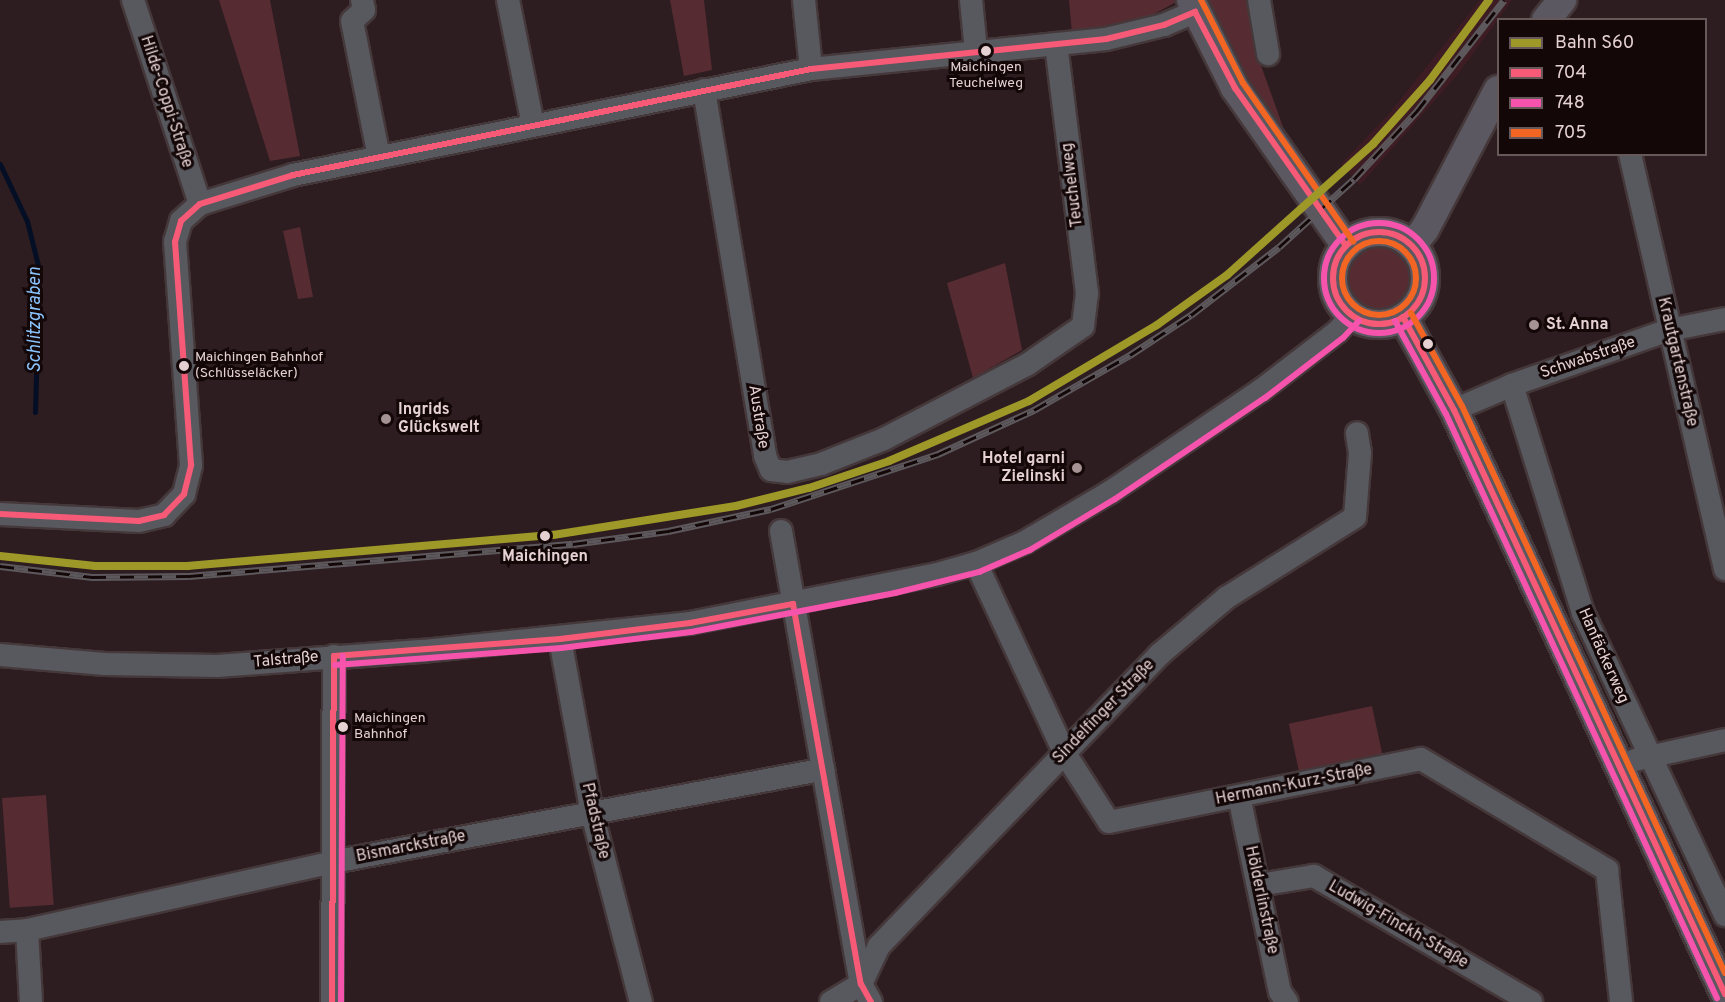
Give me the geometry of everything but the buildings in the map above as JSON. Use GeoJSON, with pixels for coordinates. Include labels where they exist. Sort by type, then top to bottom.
{"type":"FeatureCollection","features":[{"type":"Feature","properties":{"kind":"main road"},"geometry":{"type":"LineString","coordinates":[[1193,6],[1235,88],[1346,246]]}},
{"type":"Feature","properties":{"kind":"main road"},"geometry":{"type":"LineString","coordinates":[[1412,246],[1425,229],[1497,92]]}},
{"type":"Feature","properties":{"kind":"main road"},"geometry":{"type":"LineString","coordinates":[[1379,232],[1391,233],[1412,246],[1420,257],[1425,283],[1414,308],[1403,317],[1372,323],[1352,315],[1339,300],[1333,282],[1334,268],[1346,246],[1366,234],[1379,232]]}},
{"type":"Feature","properties":{"kind":"main road"},"geometry":{"type":"LineString","coordinates":[[1403,317],[1454,410],[1725,994]]}},
{"type":"Feature","properties":{"kind":"street","name":"Hilde-Coppi-Straße"},"geometry":{"type":"LineString","coordinates":[[133,0],[200,204]]}},
{"type":"Feature","properties":{"kind":"street"},"geometry":{"type":"LineString","coordinates":[[362,0],[364,10],[352,21],[379,157]]}},
{"type":"Feature","properties":{"kind":"street"},"geometry":{"type":"LineString","coordinates":[[508,0],[533,125]]}},
{"type":"Feature","properties":{"kind":"street"},"geometry":{"type":"LineString","coordinates":[[804,0],[811,69]]}},
{"type":"Feature","properties":{"kind":"street"},"geometry":{"type":"LineString","coordinates":[[971,0],[976,51]]}},
{"type":"Feature","properties":{"kind":"street"},"geometry":{"type":"LineString","coordinates":[[1259,0],[1268,54]]}},
{"type":"Feature","properties":{"kind":"street"},"geometry":{"type":"LineString","coordinates":[[0,514],[68,520],[153,519],[175,506],[189,483],[175,242],[181,220],[200,204],[293,175],[811,69],[1136,34],[1193,6]]}},
{"type":"Feature","properties":{"kind":"street","name":"Teuchelweg"},"geometry":{"type":"LineString","coordinates":[[1056,44],[1086,293],[1083,326]]}},
{"type":"Feature","properties":{"kind":"street","name":"Austraße"},"geometry":{"type":"LineString","coordinates":[[704,90],[765,456],[771,470],[787,472],[811,467],[884,439],[1028,364],[1083,326]]}},
{"type":"Feature","properties":{"kind":"street","name":"Krautgartenstraße"},"geometry":{"type":"LineString","coordinates":[[1630,156],[1725,569]]}},
{"type":"Feature","properties":{"kind":"street","name":"Talstraße"},"geometry":{"type":"LineString","coordinates":[[0,655],[105,664],[217,666],[560,639],[690,623],[793,604],[976,563],[1025,542],[1110,492],[1260,391],[1338,331],[1352,315]]}},
{"type":"Feature","properties":{"kind":"street","name":"Schwabstraße"},"geometry":{"type":"LineString","coordinates":[[1454,410],[1512,385],[1669,330],[1725,319]]}},
{"type":"Feature","properties":{"kind":"street","name":"Hanfäckerweg"},"geometry":{"type":"LineString","coordinates":[[1512,385],[1583,613],[1725,915]]}},
{"type":"Feature","properties":{"kind":"street","name":"Sindelfinger Straße"},"geometry":{"type":"LineString","coordinates":[[866,993],[879,946],[1160,654],[1226,598],[1355,517],[1360,453],[1357,433]]}},
{"type":"Feature","properties":{"kind":"street"},"geometry":{"type":"LineString","coordinates":[[780,531],[866,993],[831,1002]]}},
{"type":"Feature","properties":{"kind":"street","name":"Hermann-Kurz-Straße"},"geometry":{"type":"LineString","coordinates":[[976,563],[1064,752],[1109,822],[1421,759],[1607,870],[1621,1002]]}},
{"type":"Feature","properties":{"kind":"street","name":"Pfadstraße"},"geometry":{"type":"LineString","coordinates":[[560,639],[592,813],[641,1002]]}},
{"type":"Feature","properties":{"kind":"street"},"geometry":{"type":"LineString","coordinates":[[332,1002],[334,656]]}},
{"type":"Feature","properties":{"kind":"street"},"geometry":{"type":"LineString","coordinates":[[1620,766],[1649,756],[1725,740]]}},
{"type":"Feature","properties":{"kind":"street","name":"Bismarckstraße"},"geometry":{"type":"LineString","coordinates":[[0,932],[27,930],[333,862],[823,770]]}},
{"type":"Feature","properties":{"kind":"street","name":"Hölderlinstraße"},"geometry":{"type":"LineString","coordinates":[[1239,796],[1280,992],[1287,1002]]}},
{"type":"Feature","properties":{"kind":"street","name":"Ludwig-Finckh-Straße"},"geometry":{"type":"LineString","coordinates":[[1258,885],[1314,876],[1531,1002]]}},
{"type":"Feature","properties":{"kind":"street"},"geometry":{"type":"LineString","coordinates":[[27,930],[31,1002]]}},
{"type":"Feature","properties":{"kind":"shaded area"},"geometry":{"type":"Polygon","coordinates":[[[219,0],[270,0],[300,156],[270,161],[219,0]]]}},
{"type":"Feature","properties":{"kind":"shaded area"},"geometry":{"type":"Polygon","coordinates":[[[670,0],[704,0],[712,70],[684,76],[670,0]]]}},
{"type":"Feature","properties":{"kind":"shaded area"},"geometry":{"type":"Polygon","coordinates":[[[1069,0],[1180,0],[1141,21],[1072,33],[1069,0]]]}},
{"type":"Feature","properties":{"kind":"shaded area"},"geometry":{"type":"Polygon","coordinates":[[[1205,0],[1247,0],[1258,57],[1288,141],[1243,77],[1205,0]]]}},
{"type":"Feature","properties":{"kind":"shaded area"},"geometry":{"type":"Polygon","coordinates":[[[1480,0],[1512,0],[1459,73],[1360,185],[1341,164],[1387,116],[1480,0]]]}},
{"type":"Feature","properties":{"kind":"shaded area"},"geometry":{"type":"Polygon","coordinates":[[[300,227],[313,297],[298,299],[283,231],[300,227]]]}},
{"type":"Feature","properties":{"kind":"shaded area"},"geometry":{"type":"Polygon","coordinates":[[[1379,243],[1392,246],[1404,253],[1411,265],[1414,278],[1411,291],[1404,303],[1392,310],[1379,313],[1366,310],[1354,303],[1347,291],[1344,278],[1347,265],[1354,253],[1366,246],[1379,243]]]}},
{"type":"Feature","properties":{"kind":"shaded area"},"geometry":{"type":"Polygon","coordinates":[[[1434,245],[1436,286],[1430,313],[1424,322],[1434,245]]]}},
{"type":"Feature","properties":{"kind":"shaded area"},"geometry":{"type":"Polygon","coordinates":[[[1005,263],[1022,350],[973,378],[947,283],[1005,263]]]}},
{"type":"Feature","properties":{"kind":"shaded area"},"geometry":{"type":"Polygon","coordinates":[[[1372,706],[1383,757],[1300,775],[1289,724],[1372,706]]]}},
{"type":"Feature","properties":{"kind":"shaded area"},"geometry":{"type":"Polygon","coordinates":[[[46,795],[54,905],[10,908],[2,798],[46,795]]]}},
{"type":"Feature","properties":{"kind":"waterway","name":"Schlitzgraben"},"geometry":{"type":"LineString","coordinates":[[0,164],[27,221],[39,269],[35,412]]}},
{"type":"Feature","properties":{"kind":"railway"},"geometry":{"type":"LineString","coordinates":[[0,566],[92,577],[189,576],[573,544],[668,531],[771,509],[938,454],[1034,410],[1130,355],[1191,315],[1279,247],[1354,179],[1417,111],[1504,0]]}},
{"type":"Feature","properties":{"kind":"rail line","name":"S60"},"geometry":{"type":"LineString","coordinates":[[0,556],[95,566],[188,566],[553,535],[736,506],[809,488],[889,461],[1029,401],[1157,325],[1227,275],[1373,144],[1430,80],[1489,0]]}},
{"type":"Feature","properties":{"kind":"transit line","name":"705"},"geometry":{"type":"LineString","coordinates":[[1201,0],[1243,83],[1353,241]]}},
{"type":"Feature","properties":{"kind":"transit line","name":"704"},"geometry":{"type":"LineString","coordinates":[[1195,12],[1235,88],[1346,246]]}},
{"type":"Feature","properties":{"kind":"transit line","name":"704"},"geometry":{"type":"LineString","coordinates":[[0,514],[139,521],[164,515],[184,494],[191,465],[175,242],[181,221],[200,204],[293,175],[811,69],[1106,39],[1164,25],[1195,12]]}},
{"type":"Feature","properties":{"kind":"transit line","name":"748"},"geometry":{"type":"LineString","coordinates":[[1379,223],[1400,228],[1418,239],[1429,257],[1434,278],[1429,299],[1418,317],[1400,328],[1379,333],[1358,328],[1340,317],[1329,299],[1324,278],[1329,257],[1340,239],[1358,228],[1379,223]]}},
{"type":"Feature","properties":{"kind":"transit line","name":"704"},"geometry":{"type":"LineString","coordinates":[[1379,232],[1396,236],[1411,246],[1421,261],[1425,278],[1421,295],[1411,310],[1396,320],[1379,324],[1362,320],[1347,310],[1337,295],[1333,278],[1337,261],[1347,246],[1362,236],[1379,232]]}},
{"type":"Feature","properties":{"kind":"transit line","name":"705"},"geometry":{"type":"LineString","coordinates":[[1379,241],[1393,244],[1405,252],[1413,264],[1416,278],[1413,292],[1405,304],[1393,312],[1379,315],[1365,312],[1353,304],[1345,292],[1342,278],[1345,264],[1353,252],[1365,244],[1379,241]]}},
{"type":"Feature","properties":{"kind":"transit line","name":"705"},"geometry":{"type":"LineString","coordinates":[[1411,313],[1462,406],[1725,973]]}},
{"type":"Feature","properties":{"kind":"transit line","name":"704"},"geometry":{"type":"LineString","coordinates":[[1403,317],[1454,410],[1725,994]]}},
{"type":"Feature","properties":{"kind":"transit line","name":"748"},"geometry":{"type":"LineString","coordinates":[[335,665],[561,648],[691,632],[895,593],[979,572],[1030,550],[1115,499],[1265,398],[1343,338],[1359,321]]}},
{"type":"Feature","properties":{"kind":"transit line","name":"748"},"geometry":{"type":"LineString","coordinates":[[1395,321],[1446,414],[1717,998]]}},
{"type":"Feature","properties":{"kind":"transit line","name":"704"},"geometry":{"type":"LineString","coordinates":[[332,1002],[334,656],[560,639],[690,623],[793,604],[861,984],[871,1002]]}},
{"type":"Feature","properties":{"kind":"transit line","name":"748"},"geometry":{"type":"LineString","coordinates":[[341,1002],[343,656]]}},
{"type":"Feature","properties":{"kind":"place","name":"Maichingen Teuchelweg"},"geometry":{"type":"Point","coordinates":[986,51]}},
{"type":"Feature","properties":{"kind":"place","name":"St. Anna"},"geometry":{"type":"Point","coordinates":[1534,325]}},
{"type":"Feature","properties":{"kind":"place","name":"Maichingen Bahnhof (Schlüsseläcker)"},"geometry":{"type":"Point","coordinates":[184,366]}},
{"type":"Feature","properties":{"kind":"place","name":"Ingrids Glückswelt"},"geometry":{"type":"Point","coordinates":[386,419]}},
{"type":"Feature","properties":{"kind":"place","name":"Hotel garni Zielinski"},"geometry":{"type":"Point","coordinates":[1077,468]}},
{"type":"Feature","properties":{"kind":"place","name":"Maichingen"},"geometry":{"type":"Point","coordinates":[545,536]}},
{"type":"Feature","properties":{"kind":"place","name":"Maichingen Bahnhof"},"geometry":{"type":"Point","coordinates":[343,727]}}]}
